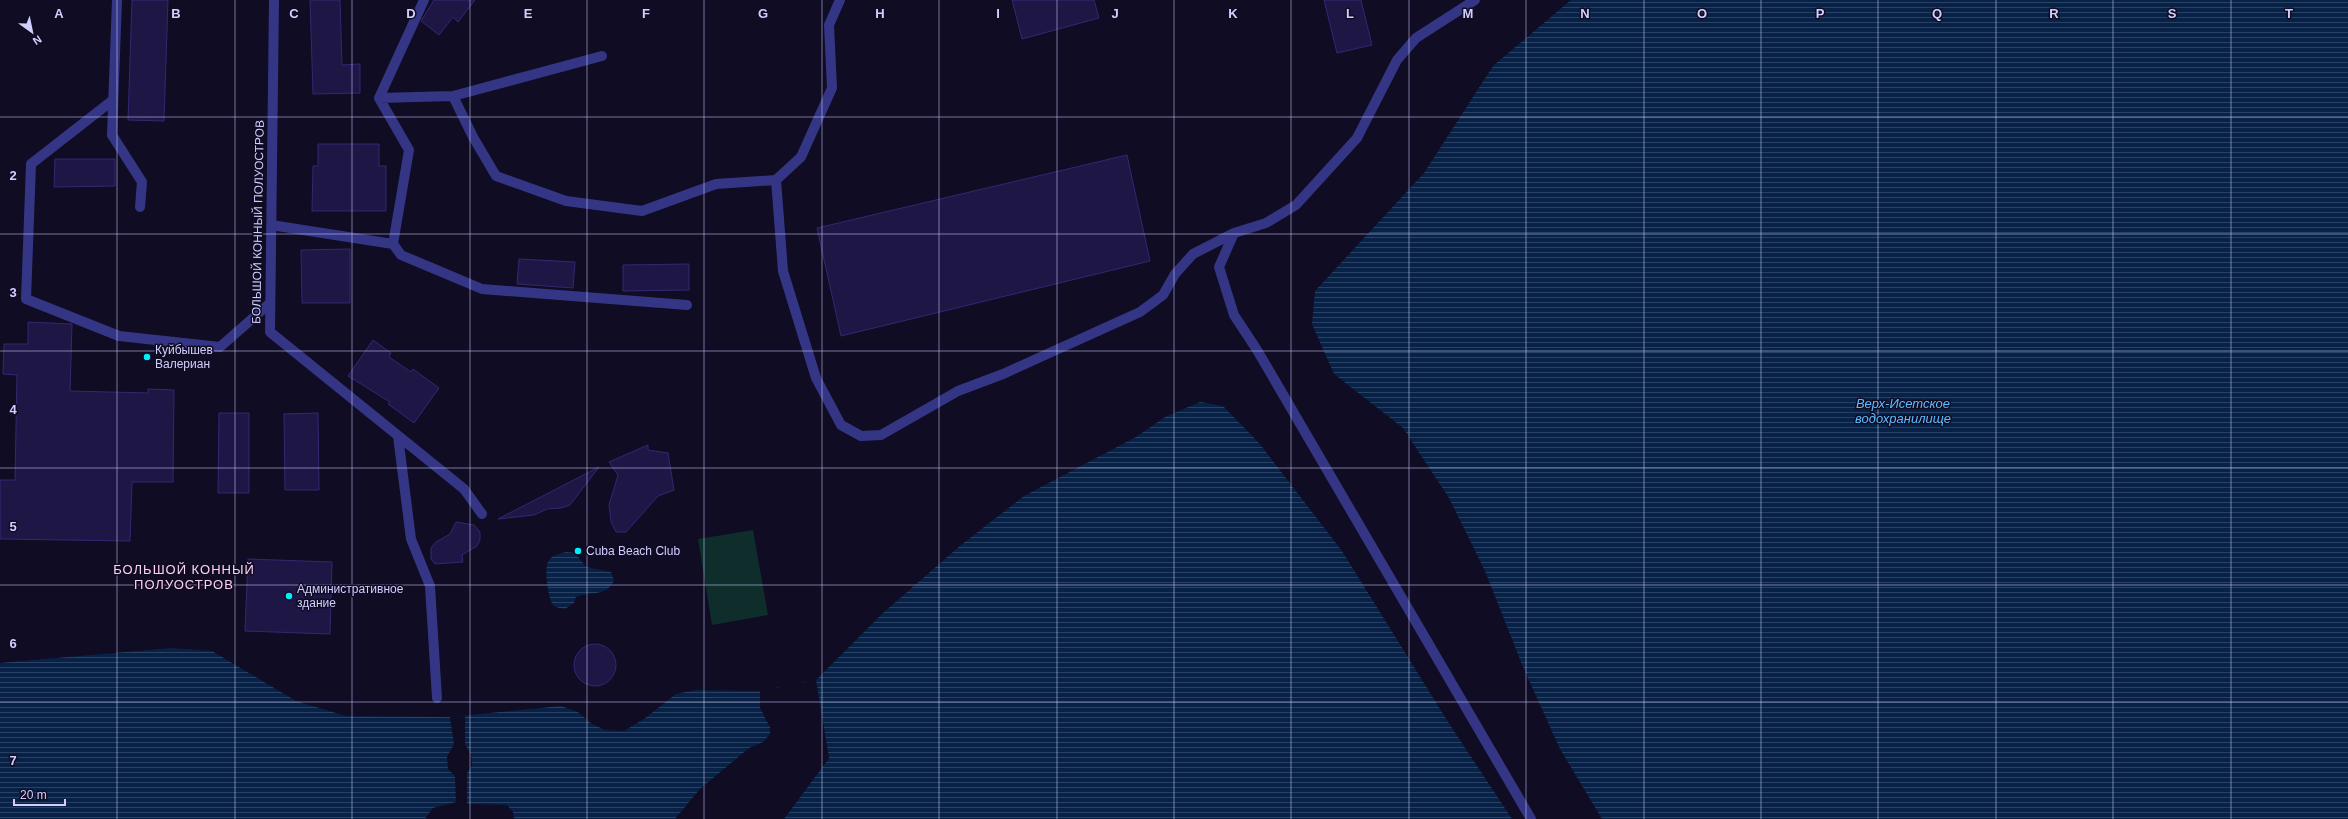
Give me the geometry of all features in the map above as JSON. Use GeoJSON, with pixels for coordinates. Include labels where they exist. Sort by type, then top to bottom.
{"type":"FeatureCollection","features":[{"type":"Feature","properties":{"kind":"street"},"geometry":{"type":"LineString","coordinates":[[116,0],[112,135],[142,182],[140,207]]}},
{"type":"Feature","properties":{"kind":"street","name":"БОЛЬШОЙ КОННЫЙ ПОЛУОСТРОВ"},"geometry":{"type":"LineString","coordinates":[[274,0],[270,332],[464,489],[482,514]]}},
{"type":"Feature","properties":{"kind":"street"},"geometry":{"type":"LineString","coordinates":[[379,98],[424,0]]}},
{"type":"Feature","properties":{"kind":"street"},"geometry":{"type":"LineString","coordinates":[[453,96],[473,136],[496,176],[566,201],[642,211],[716,184],[776,180],[801,157],[832,88],[829,25],[840,0]]}},
{"type":"Feature","properties":{"kind":"street"},"geometry":{"type":"LineString","coordinates":[[776,180],[783,271],[816,378],[840,425],[860,436],[881,435],[958,391],[1004,374],[1140,312],[1163,295],[1175,274],[1193,254],[1234,233],[1266,223],[1296,205],[1357,138],[1397,60],[1416,38],[1475,0]]}},
{"type":"Feature","properties":{"kind":"street"},"geometry":{"type":"LineString","coordinates":[[379,98],[453,96],[602,56]]}},
{"type":"Feature","properties":{"kind":"street"},"geometry":{"type":"LineString","coordinates":[[379,98],[409,150],[393,244]]}},
{"type":"Feature","properties":{"kind":"street"},"geometry":{"type":"LineString","coordinates":[[113,100],[30,164],[26,299],[119,336],[220,347],[270,303]]}},
{"type":"Feature","properties":{"kind":"street"},"geometry":{"type":"LineString","coordinates":[[271,225],[393,244],[401,255],[482,289],[686,305]]}},
{"type":"Feature","properties":{"kind":"street"},"geometry":{"type":"LineString","coordinates":[[1234,233],[1219,268],[1234,315],[1261,357],[1531,819]]}},
{"type":"Feature","properties":{"kind":"street"},"geometry":{"type":"LineString","coordinates":[[398,436],[411,539],[430,586],[438,698]]}},
{"type":"Feature","properties":{"kind":"green space"},"geometry":{"type":"Polygon","coordinates":[[[753,530],[768,615],[712,625],[698,539],[753,530]]]}},
{"type":"Feature","properties":{"kind":"water","name":"Верх-Исетское водохранилище"},"geometry":{"type":"Polygon","coordinates":[[[1571,0],[2348,0],[2348,819],[1602,819],[1560,749],[1523,667],[1485,571],[1449,498],[1403,428],[1334,374],[1312,324],[1315,291],[1424,173],[1493,66],[1571,0]]]}},
{"type":"Feature","properties":{"kind":"water"},"geometry":{"type":"Polygon","coordinates":[[[1200,402],[1223,406],[1259,443],[1342,551],[1450,725],[1512,819],[0,819],[0,663],[171,648],[212,651],[296,701],[346,716],[450,717],[561,706],[578,712],[592,724],[605,730],[624,731],[644,719],[676,694],[695,690],[760,691],[816,680],[883,613],[961,545],[1024,496],[1136,437],[1165,417],[1200,402]]]}},
{"type":"Feature","properties":{"kind":"water"},"geometry":{"type":"Polygon","coordinates":[[[566,552],[575,553],[586,567],[611,572],[614,580],[608,589],[598,593],[576,597],[574,603],[565,609],[556,607],[551,602],[548,591],[546,571],[548,562],[551,558],[566,552]]]}},
{"type":"Feature","properties":{"kind":"pier"},"geometry":{"type":"Polygon","coordinates":[[[816,680],[829,758],[784,819],[675,819],[700,789],[749,748],[763,742],[770,734],[770,727],[760,708],[760,691],[816,680]]]}},
{"type":"Feature","properties":{"kind":"pier"},"geometry":{"type":"Polygon","coordinates":[[[465,716],[465,745],[471,754],[472,766],[467,773],[467,804],[507,805],[513,812],[514,819],[425,819],[433,808],[456,802],[455,776],[448,769],[447,757],[454,744],[450,717],[465,716]]]}},
{"type":"Feature","properties":{"kind":"building"},"geometry":{"type":"Polygon","coordinates":[[[132,0],[168,0],[164,121],[128,120],[132,0]]]}},
{"type":"Feature","properties":{"kind":"building"},"geometry":{"type":"Polygon","coordinates":[[[310,0],[340,0],[342,65],[360,64],[360,93],[313,94],[310,0]]]}},
{"type":"Feature","properties":{"kind":"building"},"geometry":{"type":"Polygon","coordinates":[[[434,0],[475,0],[458,22],[453,17],[439,35],[421,21],[434,0]]]}},
{"type":"Feature","properties":{"kind":"building"},"geometry":{"type":"Polygon","coordinates":[[[1012,0],[1094,0],[1099,18],[1022,39],[1012,0]]]}},
{"type":"Feature","properties":{"kind":"building"},"geometry":{"type":"Polygon","coordinates":[[[1324,0],[1361,0],[1372,45],[1337,53],[1324,0]]]}},
{"type":"Feature","properties":{"kind":"building"},"geometry":{"type":"Polygon","coordinates":[[[318,144],[379,144],[379,166],[386,166],[386,211],[312,211],[313,166],[318,166],[318,144]]]}},
{"type":"Feature","properties":{"kind":"building"},"geometry":{"type":"Polygon","coordinates":[[[1127,155],[1150,261],[841,336],[817,228],[1127,155]]]}},
{"type":"Feature","properties":{"kind":"building"},"geometry":{"type":"Polygon","coordinates":[[[55,159],[115,159],[115,186],[54,187],[55,159]]]}},
{"type":"Feature","properties":{"kind":"building"},"geometry":{"type":"Polygon","coordinates":[[[350,249],[350,303],[302,303],[301,250],[350,249]]]}},
{"type":"Feature","properties":{"kind":"building"},"geometry":{"type":"Polygon","coordinates":[[[519,259],[575,262],[573,288],[517,284],[519,259]]]}},
{"type":"Feature","properties":{"kind":"building"},"geometry":{"type":"Polygon","coordinates":[[[689,264],[689,290],[623,291],[623,265],[689,264]]]}},
{"type":"Feature","properties":{"kind":"building"},"geometry":{"type":"Polygon","coordinates":[[[28,322],[72,324],[70,391],[148,393],[148,389],[174,390],[173,482],[132,482],[130,541],[0,539],[0,480],[15,480],[17,375],[3,374],[4,344],[28,344],[28,322]]]}},
{"type":"Feature","properties":{"kind":"building"},"geometry":{"type":"Polygon","coordinates":[[[373,340],[391,353],[389,357],[411,372],[413,369],[439,388],[414,423],[388,404],[390,402],[348,376],[373,340]]]}},
{"type":"Feature","properties":{"kind":"building"},"geometry":{"type":"Polygon","coordinates":[[[219,413],[249,413],[249,493],[218,493],[219,413]]]}},
{"type":"Feature","properties":{"kind":"building"},"geometry":{"type":"Polygon","coordinates":[[[318,413],[319,490],[285,490],[284,414],[318,413]]]}},
{"type":"Feature","properties":{"kind":"building"},"geometry":{"type":"Polygon","coordinates":[[[648,445],[648,450],[668,453],[674,490],[658,496],[626,532],[616,532],[611,522],[609,505],[618,475],[609,462],[648,445]]]}},
{"type":"Feature","properties":{"kind":"building"},"geometry":{"type":"Polygon","coordinates":[[[599,467],[570,505],[561,508],[547,509],[534,515],[498,519],[599,467]]]}},
{"type":"Feature","properties":{"kind":"building"},"geometry":{"type":"Polygon","coordinates":[[[456,522],[474,525],[480,532],[480,540],[477,546],[462,555],[463,562],[435,564],[431,559],[431,548],[436,542],[450,534],[456,522]]]}},
{"type":"Feature","properties":{"kind":"building","name":"Административное здание"},"geometry":{"type":"Polygon","coordinates":[[[248,559],[332,562],[330,634],[245,631],[248,559]]]}},
{"type":"Feature","properties":{"kind":"building"},"geometry":{"type":"Polygon","coordinates":[[[591,644],[599,644],[607,647],[613,653],[616,665],[613,677],[607,683],[599,686],[591,686],[583,683],[577,677],[574,669],[574,661],[577,653],[583,647],[591,644]]]}},
{"type":"Feature","properties":{"kind":"place","name":"Куйбышев Валериан"},"geometry":{"type":"Point","coordinates":[147,357]}},
{"type":"Feature","properties":{"kind":"place","name":"Cuba Beach Club"},"geometry":{"type":"Point","coordinates":[578,551]}},
{"type":"Feature","properties":{"kind":"place","name":"Административное здание"},"geometry":{"type":"Point","coordinates":[289,596]}},
{"type":"Feature","properties":{"kind":"district","name":"БОЛЬШОЙ КОННЫЙ ПОЛУОСТРОВ"},"geometry":{"type":"Point","coordinates":[184,576]}}]}
